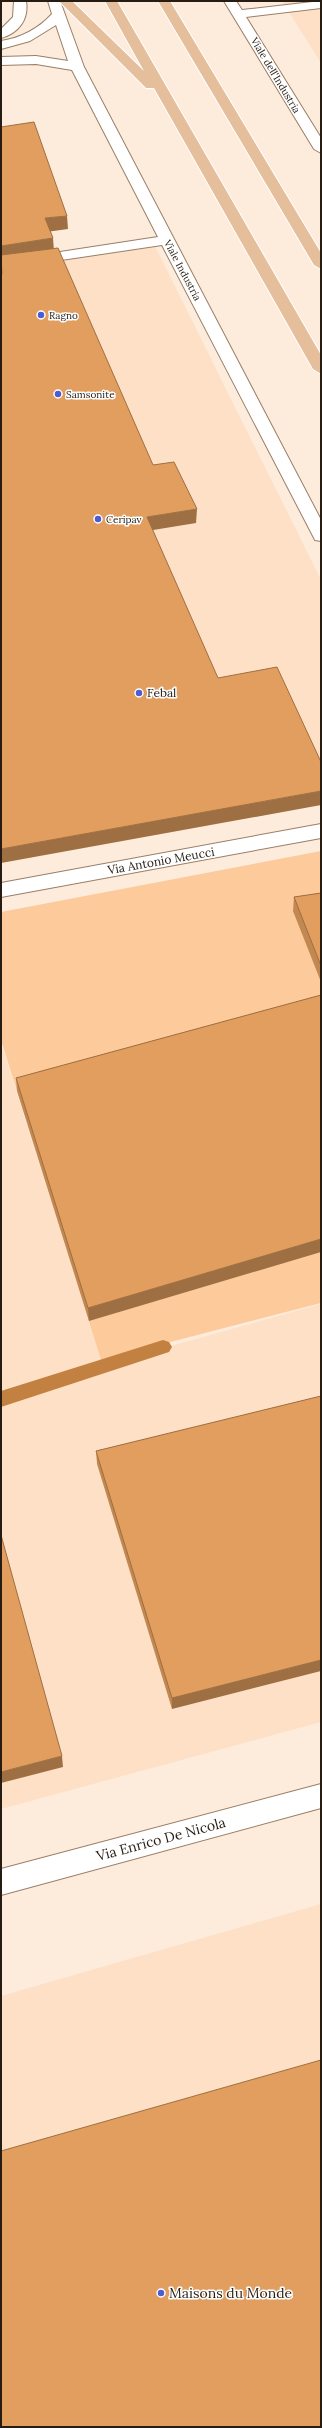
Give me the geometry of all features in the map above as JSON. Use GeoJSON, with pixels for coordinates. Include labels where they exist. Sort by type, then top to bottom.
{"type":"FeatureCollection","features":[{"type":"Feature","properties":{"kind":"main road"},"geometry":{"type":"LineString","coordinates":[[111,1],[321,369]]}},
{"type":"Feature","properties":{"kind":"main road"},"geometry":{"type":"LineString","coordinates":[[164,1],[321,265]]}},
{"type":"Feature","properties":{"kind":"main road"},"geometry":{"type":"LineString","coordinates":[[59,5],[170,104]]}},
{"type":"Feature","properties":{"kind":"street"},"geometry":{"type":"LineString","coordinates":[[1,34],[16,26],[21,17],[20,1]]}},
{"type":"Feature","properties":{"kind":"street","name":"Viale dell'Industria"},"geometry":{"type":"LineString","coordinates":[[230,1],[319,143]]}},
{"type":"Feature","properties":{"kind":"street"},"geometry":{"type":"LineString","coordinates":[[239,14],[321,4]]}},
{"type":"Feature","properties":{"kind":"street"},"geometry":{"type":"LineString","coordinates":[[1,45],[25,40],[39,33],[59,5]]}},
{"type":"Feature","properties":{"kind":"street","name":"Viale Industria"},"geometry":{"type":"LineString","coordinates":[[59,5],[77,68],[321,536]]}},
{"type":"Feature","properties":{"kind":"street"},"geometry":{"type":"LineString","coordinates":[[1,61],[36,60],[77,68]]}},
{"type":"Feature","properties":{"kind":"street"},"geometry":{"type":"LineString","coordinates":[[1,265],[168,240]]}},
{"type":"Feature","properties":{"kind":"street","name":"Via Antonio Meucci"},"geometry":{"type":"LineString","coordinates":[[1,890],[321,832]]}},
{"type":"Feature","properties":{"kind":"street","name":"Via Enrico De Nicola"},"geometry":{"type":"LineString","coordinates":[[1,1882],[321,1796]]}},
{"type":"Feature","properties":{"kind":"shaded area"},"geometry":{"type":"Polygon","coordinates":[[[282,1],[321,1],[321,63],[282,1]]]}},
{"type":"Feature","properties":{"kind":"shaded area"},"geometry":{"type":"Polygon","coordinates":[[[153,242],[321,580],[321,805],[1,863],[1,265],[153,242]]]}},
{"type":"Feature","properties":{"kind":"shaded area"},"geometry":{"type":"Polygon","coordinates":[[[321,851],[321,1303],[101,1360],[1,1040],[1,912],[321,851]]]}},
{"type":"Feature","properties":{"kind":"shaded area"},"geometry":{"type":"Polygon","coordinates":[[[1,1043],[101,1360],[1,1393],[1,1043]]]}},
{"type":"Feature","properties":{"kind":"shaded area"},"geometry":{"type":"Polygon","coordinates":[[[321,1304],[321,1722],[1,1809],[1,1402],[142,1354],[321,1304]]]}},
{"type":"Feature","properties":{"kind":"shaded area","name":"Maisons du Monde"},"geometry":{"type":"Polygon","coordinates":[[[321,1904],[321,2427],[1,2427],[1,1996],[321,1904]]]}},
{"type":"Feature","properties":{"kind":"building"},"geometry":{"type":"Polygon","coordinates":[[[34,122],[67,216],[45,218],[53,238],[1,246],[1,127],[34,122]]]}},
{"type":"Feature","properties":{"kind":"building"},"geometry":{"type":"Polygon","coordinates":[[[58,248],[153,465],[174,462],[197,509],[147,517],[218,678],[277,667],[321,762],[321,791],[1,849],[1,255],[58,248]]]}},
{"type":"Feature","properties":{"kind":"building"},"geometry":{"type":"Polygon","coordinates":[[[321,893],[321,966],[294,897],[321,893]]]}},
{"type":"Feature","properties":{"kind":"building"},"geometry":{"type":"Polygon","coordinates":[[[321,995],[321,1239],[88,1308],[16,1078],[321,995]]]}},
{"type":"Feature","properties":{"kind":"building"},"geometry":{"type":"Polygon","coordinates":[[[321,1396],[321,1660],[172,1698],[96,1451],[321,1396]]]}},
{"type":"Feature","properties":{"kind":"building"},"geometry":{"type":"Polygon","coordinates":[[[1,1535],[62,1756],[1,1772],[1,1535]]]}},
{"type":"Feature","properties":{"kind":"building","name":"Maisons du Monde"},"geometry":{"type":"Polygon","coordinates":[[[321,2060],[321,2427],[1,2427],[1,2151],[321,2060]]]}},
{"type":"Feature","properties":{"kind":"waterway"},"geometry":{"type":"LineString","coordinates":[[1,1399],[163,1347]]}},
{"type":"Feature","properties":{"kind":"place","name":"Ragno"},"geometry":{"type":"Point","coordinates":[41,315]}},
{"type":"Feature","properties":{"kind":"place","name":"Samsonite"},"geometry":{"type":"Point","coordinates":[58,394]}},
{"type":"Feature","properties":{"kind":"place","name":"Ceripav"},"geometry":{"type":"Point","coordinates":[98,519]}},
{"type":"Feature","properties":{"kind":"place","name":"Febal"},"geometry":{"type":"Point","coordinates":[139,693]}},
{"type":"Feature","properties":{"kind":"place","name":"Maisons du Monde"},"geometry":{"type":"Point","coordinates":[161,2293]}}]}
